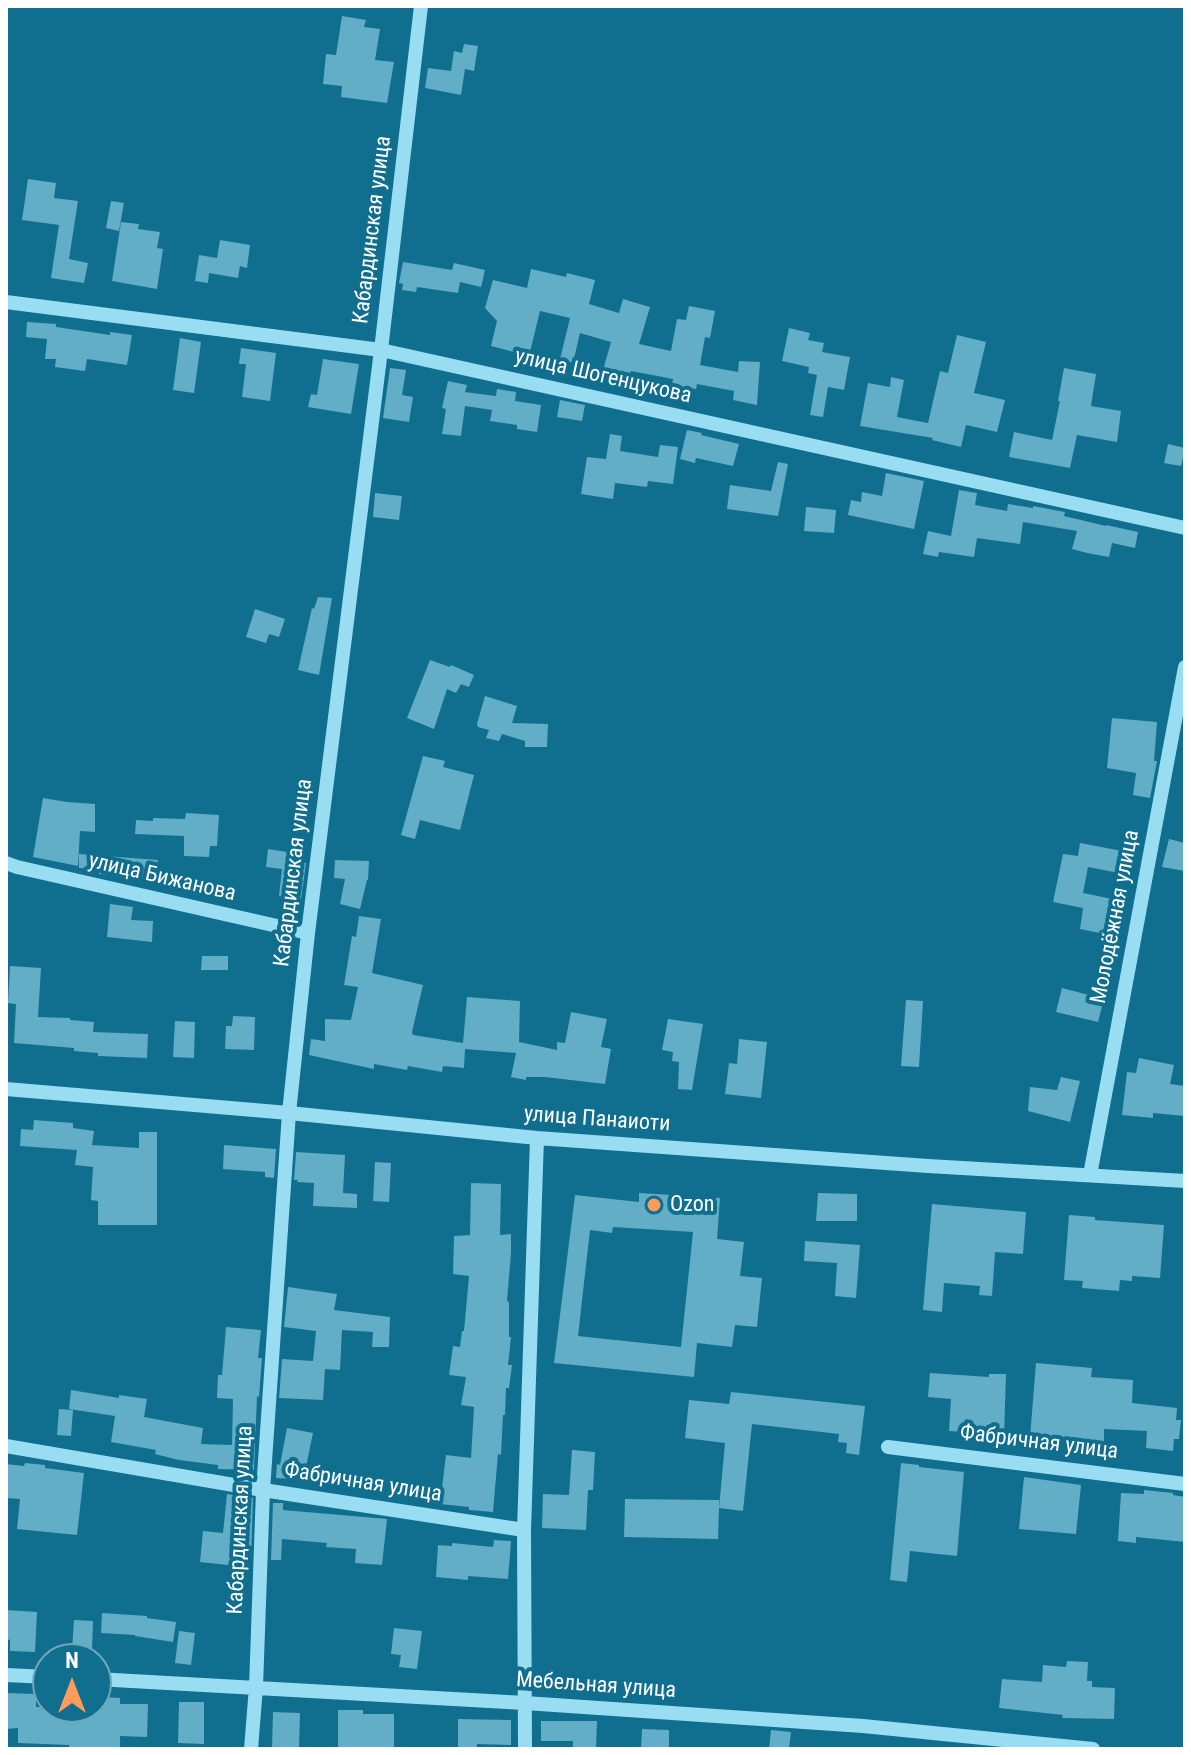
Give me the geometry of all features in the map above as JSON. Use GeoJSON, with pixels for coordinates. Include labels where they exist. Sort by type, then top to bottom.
{"type":"FeatureCollection","features":[{"type":"Feature","properties":{"kind":"street","name":"Кабардинская улица"},"geometry":{"type":"LineString","coordinates":[[251,1749],[263,1490],[289,1113],[308,933],[421,6]]}},
{"type":"Feature","properties":{"kind":"street","name":"улица Шогенцукова"},"geometry":{"type":"LineString","coordinates":[[6,302],[381,350],[1185,528]]}},
{"type":"Feature","properties":{"kind":"street","name":"Молодёжная улица"},"geometry":{"type":"LineString","coordinates":[[1090,1175],[1185,667]]}},
{"type":"Feature","properties":{"kind":"street","name":"улица Бижанова"},"geometry":{"type":"LineString","coordinates":[[6,863],[308,933]]}},
{"type":"Feature","properties":{"kind":"street","name":"улица Панаиоти"},"geometry":{"type":"LineString","coordinates":[[6,1089],[537,1138],[1185,1181]]}},
{"type":"Feature","properties":{"kind":"street"},"geometry":{"type":"LineString","coordinates":[[525,1749],[524,1530],[537,1138]]}},
{"type":"Feature","properties":{"kind":"street","name":"Фабричная улица"},"geometry":{"type":"LineString","coordinates":[[6,1446],[524,1530]]}},
{"type":"Feature","properties":{"kind":"street","name":"Фабричная улица"},"geometry":{"type":"LineString","coordinates":[[888,1447],[1185,1484]]}},
{"type":"Feature","properties":{"kind":"street"},"geometry":{"type":"LineString","coordinates":[[6,1675],[32,1676]]}},
{"type":"Feature","properties":{"kind":"street","name":"Мебельная улица"},"geometry":{"type":"LineString","coordinates":[[112,1680],[863,1726],[1093,1749]]}},
{"type":"Feature","properties":{"kind":"building"},"geometry":{"type":"Polygon","coordinates":[[[342,16],[366,20],[364,27],[380,29],[375,60],[394,62],[387,103],[341,97],[342,86],[323,84],[326,54],[336,55],[342,16]]]}},
{"type":"Feature","properties":{"kind":"building"},"geometry":{"type":"Polygon","coordinates":[[[464,44],[478,46],[474,71],[465,69],[461,95],[425,88],[428,68],[451,71],[454,51],[462,53],[464,44]]]}},
{"type":"Feature","properties":{"kind":"building"},"geometry":{"type":"Polygon","coordinates":[[[28,179],[56,183],[54,198],[78,201],[69,259],[88,263],[84,283],[51,278],[59,225],[22,220],[28,179]]]}},
{"type":"Feature","properties":{"kind":"building"},"geometry":{"type":"Polygon","coordinates":[[[111,201],[124,203],[119,231],[106,228],[111,201]]]}},
{"type":"Feature","properties":{"kind":"building"},"geometry":{"type":"Polygon","coordinates":[[[121,222],[139,224],[138,229],[160,232],[157,248],[163,249],[157,289],[112,281],[121,222]]]}},
{"type":"Feature","properties":{"kind":"building"},"geometry":{"type":"Polygon","coordinates":[[[220,240],[250,245],[247,268],[240,266],[238,278],[209,273],[208,283],[195,281],[199,255],[217,258],[220,240]]]}},
{"type":"Feature","properties":{"kind":"building"},"geometry":{"type":"Polygon","coordinates":[[[403,262],[452,270],[454,263],[485,270],[481,287],[460,282],[458,293],[417,287],[416,292],[402,290],[403,284],[399,283],[403,262]]]}},
{"type":"Feature","properties":{"kind":"building"},"geometry":{"type":"Polygon","coordinates":[[[531,269],[595,280],[589,304],[619,313],[623,299],[650,307],[639,344],[671,351],[677,319],[686,320],[689,306],[715,311],[710,338],[705,337],[700,365],[738,372],[739,361],[760,362],[757,405],[733,400],[734,391],[697,384],[696,389],[672,385],[673,379],[631,371],[629,378],[603,370],[611,342],[580,333],[573,363],[560,359],[570,318],[540,311],[529,356],[491,346],[497,321],[485,308],[493,280],[527,288],[531,269]]]}},
{"type":"Feature","properties":{"kind":"building"},"geometry":{"type":"Polygon","coordinates":[[[27,322],[56,324],[56,327],[110,335],[110,332],[132,335],[127,365],[87,359],[85,371],[55,367],[56,359],[45,359],[47,339],[26,337],[27,322]]]}},
{"type":"Feature","properties":{"kind":"building"},"geometry":{"type":"Polygon","coordinates":[[[789,328],[810,333],[808,340],[824,343],[822,352],[850,357],[844,390],[828,387],[823,417],[810,415],[817,375],[808,373],[809,367],[782,361],[789,328]]]}},
{"type":"Feature","properties":{"kind":"building"},"geometry":{"type":"Polygon","coordinates":[[[957,335],[986,342],[974,393],[1005,400],[997,432],[966,425],[961,447],[933,438],[860,426],[868,383],[890,387],[891,377],[904,380],[897,417],[928,423],[940,371],[948,373],[957,335]]]}},
{"type":"Feature","properties":{"kind":"building"},"geometry":{"type":"Polygon","coordinates":[[[180,338],[201,342],[194,393],[173,390],[180,338]]]}},
{"type":"Feature","properties":{"kind":"building"},"geometry":{"type":"Polygon","coordinates":[[[241,348],[276,353],[270,401],[242,397],[246,364],[239,364],[241,348]]]}},
{"type":"Feature","properties":{"kind":"building"},"geometry":{"type":"Polygon","coordinates":[[[323,359],[359,364],[351,414],[308,407],[311,394],[317,395],[323,359]]]}},
{"type":"Feature","properties":{"kind":"building"},"geometry":{"type":"Polygon","coordinates":[[[390,368],[406,370],[402,395],[413,397],[409,422],[383,418],[390,368]]]}},
{"type":"Feature","properties":{"kind":"building"},"geometry":{"type":"Polygon","coordinates":[[[1064,368],[1096,374],[1091,406],[1121,411],[1117,442],[1077,435],[1070,468],[1009,457],[1014,432],[1052,440],[1064,368]]]}},
{"type":"Feature","properties":{"kind":"building"},"geometry":{"type":"Polygon","coordinates":[[[448,381],[467,385],[465,392],[496,396],[497,389],[516,392],[515,401],[541,405],[537,432],[490,421],[492,410],[465,406],[461,436],[442,434],[446,409],[442,408],[448,381]]]}},
{"type":"Feature","properties":{"kind":"building"},"geometry":{"type":"Polygon","coordinates":[[[560,400],[585,405],[582,421],[557,417],[560,400]]]}},
{"type":"Feature","properties":{"kind":"building"},"geometry":{"type":"Polygon","coordinates":[[[687,430],[739,444],[733,466],[696,458],[695,463],[680,459],[687,430]]]}},
{"type":"Feature","properties":{"kind":"building"},"geometry":{"type":"Polygon","coordinates":[[[610,434],[622,436],[620,451],[658,457],[660,445],[678,447],[673,484],[648,481],[647,487],[615,483],[613,499],[581,494],[587,457],[606,459],[610,434]]]}},
{"type":"Feature","properties":{"kind":"building"},"geometry":{"type":"Polygon","coordinates":[[[1168,444],[1185,448],[1181,466],[1164,463],[1168,444]]]}},
{"type":"Feature","properties":{"kind":"building"},"geometry":{"type":"Polygon","coordinates":[[[778,462],[788,464],[778,516],[727,509],[730,485],[771,491],[778,462]]]}},
{"type":"Feature","properties":{"kind":"building"},"geometry":{"type":"Polygon","coordinates":[[[886,473],[924,481],[914,529],[848,515],[851,500],[861,502],[862,492],[882,496],[886,473]]]}},
{"type":"Feature","properties":{"kind":"building"},"geometry":{"type":"Polygon","coordinates":[[[959,490],[977,493],[975,505],[1007,511],[1008,504],[1033,506],[1138,532],[1135,548],[1112,543],[1109,557],[1087,553],[1072,549],[1077,531],[1023,522],[1020,544],[977,538],[974,557],[939,552],[938,557],[923,554],[928,531],[951,536],[959,490]]]}},
{"type":"Feature","properties":{"kind":"building"},"geometry":{"type":"Polygon","coordinates":[[[375,493],[402,496],[399,520],[373,517],[375,493]]]}},
{"type":"Feature","properties":{"kind":"building"},"geometry":{"type":"Polygon","coordinates":[[[806,507],[836,510],[834,533],[804,531],[806,507]]]}},
{"type":"Feature","properties":{"kind":"building"},"geometry":{"type":"Polygon","coordinates":[[[318,597],[332,598],[319,675],[298,670],[312,608],[318,597]]]}},
{"type":"Feature","properties":{"kind":"building"},"geometry":{"type":"Polygon","coordinates":[[[255,609],[285,619],[279,637],[269,634],[266,643],[246,637],[255,609]]]}},
{"type":"Feature","properties":{"kind":"building"},"geometry":{"type":"Polygon","coordinates":[[[430,660],[474,675],[469,687],[461,684],[456,693],[447,689],[434,729],[407,718],[430,660]]]}},
{"type":"Feature","properties":{"kind":"building"},"geometry":{"type":"Polygon","coordinates":[[[485,696],[517,706],[512,723],[548,724],[547,747],[525,747],[525,741],[502,734],[499,741],[486,738],[489,730],[477,724],[485,696]]]}},
{"type":"Feature","properties":{"kind":"building"},"geometry":{"type":"Polygon","coordinates":[[[1112,718],[1157,722],[1154,761],[1157,761],[1150,798],[1133,795],[1136,773],[1107,768],[1112,718]]]}},
{"type":"Feature","properties":{"kind":"building"},"geometry":{"type":"Polygon","coordinates":[[[423,756],[445,761],[443,767],[474,775],[460,830],[420,820],[415,839],[401,835],[423,756]]]}},
{"type":"Feature","properties":{"kind":"building"},"geometry":{"type":"Polygon","coordinates":[[[43,798],[95,804],[95,832],[80,831],[78,866],[33,857],[43,798]]]}},
{"type":"Feature","properties":{"kind":"building"},"geometry":{"type":"Polygon","coordinates":[[[186,813],[219,815],[217,846],[210,846],[209,857],[184,856],[184,836],[135,834],[136,820],[185,819],[186,813]]]}},
{"type":"Feature","properties":{"kind":"building"},"geometry":{"type":"Polygon","coordinates":[[[1169,839],[1185,843],[1185,871],[1162,867],[1169,839]]]}},
{"type":"Feature","properties":{"kind":"building"},"geometry":{"type":"Polygon","coordinates":[[[1080,843],[1133,853],[1129,875],[1088,867],[1083,893],[1122,901],[1114,936],[1080,929],[1083,908],[1053,902],[1063,854],[1078,856],[1080,843]]]}},
{"type":"Feature","properties":{"kind":"building"},"geometry":{"type":"Polygon","coordinates":[[[268,849],[293,853],[292,861],[306,863],[301,899],[279,896],[282,869],[266,867],[268,849]]]}},
{"type":"Feature","properties":{"kind":"building"},"geometry":{"type":"Polygon","coordinates":[[[79,854],[158,860],[156,879],[99,874],[99,869],[79,868],[79,854]]]}},
{"type":"Feature","properties":{"kind":"building"},"geometry":{"type":"Polygon","coordinates":[[[335,860],[369,861],[368,880],[360,909],[340,904],[345,879],[334,878],[335,860]]]}},
{"type":"Feature","properties":{"kind":"building"},"geometry":{"type":"Polygon","coordinates":[[[110,904],[133,907],[131,920],[153,921],[152,942],[107,937],[110,904]]]}},
{"type":"Feature","properties":{"kind":"building"},"geometry":{"type":"Polygon","coordinates":[[[359,916],[381,919],[372,973],[423,985],[413,1035],[463,1043],[467,997],[520,1001],[519,1042],[557,1050],[557,1042],[565,1043],[571,1012],[607,1019],[601,1047],[611,1049],[605,1084],[545,1077],[526,1077],[526,1080],[511,1077],[516,1053],[465,1049],[464,1068],[443,1066],[442,1072],[374,1064],[374,1069],[309,1055],[311,1039],[325,1041],[325,1019],[351,1020],[358,987],[344,985],[352,936],[356,937],[359,916]]]}},
{"type":"Feature","properties":{"kind":"building"},"geometry":{"type":"Polygon","coordinates":[[[202,956],[228,956],[228,970],[201,970],[202,956]]]}},
{"type":"Feature","properties":{"kind":"building"},"geometry":{"type":"Polygon","coordinates":[[[10,966],[41,968],[38,1017],[94,1022],[93,1032],[148,1034],[147,1058],[98,1056],[98,1053],[74,1051],[74,1048],[14,1043],[16,1004],[8,1003],[10,966]]]}},
{"type":"Feature","properties":{"kind":"building"},"geometry":{"type":"Polygon","coordinates":[[[1062,988],[1104,999],[1098,1022],[1056,1012],[1062,988]]]}},
{"type":"Feature","properties":{"kind":"building"},"geometry":{"type":"Polygon","coordinates":[[[906,1000],[923,1001],[919,1067],[901,1066],[906,1000]]]}},
{"type":"Feature","properties":{"kind":"building"},"geometry":{"type":"Polygon","coordinates":[[[233,1016],[255,1017],[254,1050],[225,1049],[226,1026],[232,1026],[233,1016]]]}},
{"type":"Feature","properties":{"kind":"building"},"geometry":{"type":"Polygon","coordinates":[[[668,1019],[703,1024],[692,1090],[678,1089],[679,1062],[672,1061],[673,1052],[662,1050],[668,1019]]]}},
{"type":"Feature","properties":{"kind":"building"},"geometry":{"type":"Polygon","coordinates":[[[175,1021],[195,1022],[194,1058],[173,1057],[175,1021]]]}},
{"type":"Feature","properties":{"kind":"building"},"geometry":{"type":"Polygon","coordinates":[[[739,1039],[767,1042],[761,1098],[725,1094],[729,1063],[737,1064],[739,1039]]]}},
{"type":"Feature","properties":{"kind":"building"},"geometry":{"type":"Polygon","coordinates":[[[1139,1058],[1174,1065],[1170,1084],[1185,1086],[1185,1116],[1153,1113],[1153,1118],[1122,1115],[1127,1072],[1136,1073],[1139,1058]]]}},
{"type":"Feature","properties":{"kind":"building"},"geometry":{"type":"Polygon","coordinates":[[[1061,1077],[1080,1081],[1070,1122],[1028,1111],[1030,1087],[1057,1090],[1061,1077]]]}},
{"type":"Feature","properties":{"kind":"building"},"geometry":{"type":"Polygon","coordinates":[[[34,1120],[73,1123],[73,1128],[94,1131],[92,1145],[139,1148],[139,1132],[157,1132],[157,1225],[98,1225],[98,1201],[91,1200],[93,1167],[75,1165],[77,1150],[20,1146],[21,1129],[33,1130],[34,1120]]]}},
{"type":"Feature","properties":{"kind":"building"},"geometry":{"type":"Polygon","coordinates":[[[224,1145],[276,1149],[274,1178],[265,1177],[265,1172],[223,1169],[224,1145]]]}},
{"type":"Feature","properties":{"kind":"building"},"geometry":{"type":"Polygon","coordinates":[[[296,1152],[345,1155],[343,1193],[357,1194],[357,1208],[313,1206],[314,1183],[294,1180],[296,1152]]]}},
{"type":"Feature","properties":{"kind":"building"},"geometry":{"type":"Polygon","coordinates":[[[375,1162],[391,1163],[389,1202],[373,1201],[375,1162]]]}},
{"type":"Feature","properties":{"kind":"building"},"geometry":{"type":"Polygon","coordinates":[[[471,1183],[501,1184],[500,1235],[511,1234],[507,1301],[511,1337],[508,1365],[512,1365],[509,1388],[506,1388],[493,1512],[440,1504],[446,1455],[471,1458],[474,1407],[461,1405],[466,1377],[449,1375],[453,1346],[460,1347],[464,1331],[469,1276],[453,1274],[454,1236],[470,1235],[471,1183]]]}},
{"type":"Feature","properties":{"kind":"building"},"geometry":{"type":"Polygon","coordinates":[[[639,1193],[720,1198],[717,1239],[744,1242],[740,1276],[762,1278],[757,1327],[735,1325],[732,1347],[697,1343],[694,1377],[554,1363],[575,1195],[639,1202],[639,1193]],[[613,1227],[612,1233],[590,1230],[578,1336],[681,1347],[693,1232],[613,1227]]]}},
{"type":"Feature","properties":{"kind":"building"},"geometry":{"type":"Polygon","coordinates":[[[818,1193],[857,1194],[857,1221],[816,1221],[818,1193]]]}},
{"type":"Feature","properties":{"kind":"building"},"geometry":{"type":"Polygon","coordinates":[[[932,1204],[1026,1212],[1023,1254],[995,1252],[992,1296],[979,1295],[980,1286],[944,1283],[942,1312],[923,1310],[932,1204]]]}},
{"type":"Feature","properties":{"kind":"building"},"geometry":{"type":"Polygon","coordinates":[[[1069,1215],[1164,1225],[1160,1278],[1132,1276],[1132,1281],[1120,1280],[1119,1291],[1082,1288],[1083,1281],[1064,1280],[1069,1215]]]}},
{"type":"Feature","properties":{"kind":"building"},"geometry":{"type":"Polygon","coordinates":[[[805,1241],[860,1245],[856,1298],[835,1296],[837,1263],[804,1261],[805,1241]]]}},
{"type":"Feature","properties":{"kind":"building"},"geometry":{"type":"Polygon","coordinates":[[[288,1287],[337,1294],[334,1310],[390,1317],[389,1347],[372,1347],[373,1332],[342,1330],[340,1370],[325,1369],[323,1400],[279,1398],[282,1359],[313,1361],[316,1331],[284,1327],[288,1287]]]}},
{"type":"Feature","properties":{"kind":"building"},"geometry":{"type":"Polygon","coordinates":[[[226,1327],[261,1330],[254,1470],[218,1469],[218,1465],[179,1460],[155,1454],[156,1450],[111,1442],[115,1416],[69,1409],[71,1390],[147,1399],[144,1417],[203,1428],[201,1444],[232,1445],[233,1399],[217,1398],[226,1327]]]}},
{"type":"Feature","properties":{"kind":"building"},"geometry":{"type":"Polygon","coordinates":[[[1036,1363],[1092,1368],[1091,1377],[1133,1380],[1132,1403],[1177,1408],[1176,1420],[1181,1420],[1179,1439],[1174,1439],[1173,1451],[1146,1448],[1147,1431],[1104,1429],[1104,1444],[1030,1437],[1036,1363]]]}},
{"type":"Feature","properties":{"kind":"building"},"geometry":{"type":"Polygon","coordinates":[[[930,1373],[989,1377],[989,1374],[1006,1374],[1004,1435],[949,1431],[951,1399],[928,1397],[930,1373]]]}},
{"type":"Feature","properties":{"kind":"building"},"geometry":{"type":"Polygon","coordinates":[[[731,1392],[865,1406],[859,1455],[846,1453],[847,1443],[838,1442],[839,1434],[752,1424],[743,1511],[719,1508],[725,1443],[685,1438],[689,1400],[729,1404],[731,1392]]]}},
{"type":"Feature","properties":{"kind":"building"},"geometry":{"type":"Polygon","coordinates":[[[59,1409],[73,1410],[71,1436],[57,1435],[59,1409]]]}},
{"type":"Feature","properties":{"kind":"building"},"geometry":{"type":"Polygon","coordinates":[[[287,1428],[313,1433],[306,1467],[309,1467],[308,1480],[276,1478],[287,1428]]]}},
{"type":"Feature","properties":{"kind":"building"},"geometry":{"type":"Polygon","coordinates":[[[572,1450],[595,1452],[593,1490],[588,1490],[586,1530],[542,1528],[543,1494],[569,1495],[572,1450]]]}},
{"type":"Feature","properties":{"kind":"building"},"geometry":{"type":"Polygon","coordinates":[[[25,1463],[84,1473],[77,1535],[17,1529],[20,1499],[6,1498],[6,1464],[24,1466],[25,1463]]]}},
{"type":"Feature","properties":{"kind":"building"},"geometry":{"type":"Polygon","coordinates":[[[901,1463],[964,1472],[957,1556],[910,1551],[907,1582],[890,1580],[901,1463]]]}},
{"type":"Feature","properties":{"kind":"building"},"geometry":{"type":"Polygon","coordinates":[[[1024,1477],[1081,1485],[1076,1534],[1019,1529],[1024,1477]]]}},
{"type":"Feature","properties":{"kind":"building"},"geometry":{"type":"Polygon","coordinates":[[[1144,1490],[1185,1497],[1185,1542],[1136,1537],[1136,1543],[1118,1541],[1121,1493],[1144,1494],[1144,1490]]]}},
{"type":"Feature","properties":{"kind":"building"},"geometry":{"type":"Polygon","coordinates":[[[227,1494],[253,1498],[251,1559],[247,1559],[246,1567],[200,1562],[203,1531],[223,1533],[227,1494]]]}},
{"type":"Feature","properties":{"kind":"building"},"geometry":{"type":"Polygon","coordinates":[[[625,1499],[719,1500],[718,1539],[624,1537],[625,1499]]]}},
{"type":"Feature","properties":{"kind":"building"},"geometry":{"type":"Polygon","coordinates":[[[273,1503],[283,1503],[283,1510],[387,1519],[382,1565],[355,1563],[356,1549],[282,1539],[281,1560],[271,1560],[273,1503]]]}},
{"type":"Feature","properties":{"kind":"building"},"geometry":{"type":"Polygon","coordinates":[[[494,1540],[511,1541],[508,1579],[436,1577],[438,1545],[452,1546],[452,1543],[493,1547],[494,1540]]]}},
{"type":"Feature","properties":{"kind":"building"},"geometry":{"type":"Polygon","coordinates":[[[6,1610],[37,1612],[32,1652],[10,1651],[10,1640],[6,1639],[6,1610]]]}},
{"type":"Feature","properties":{"kind":"building"},"geometry":{"type":"Polygon","coordinates":[[[102,1613],[147,1616],[176,1622],[173,1642],[101,1633],[102,1613]]]}},
{"type":"Feature","properties":{"kind":"building"},"geometry":{"type":"Polygon","coordinates":[[[74,1620],[93,1621],[92,1643],[72,1643],[74,1620]]]}},
{"type":"Feature","properties":{"kind":"building"},"geometry":{"type":"Polygon","coordinates":[[[394,1628],[422,1631],[417,1669],[399,1667],[401,1655],[391,1654],[394,1628]]]}},
{"type":"Feature","properties":{"kind":"building"},"geometry":{"type":"Polygon","coordinates":[[[179,1631],[195,1633],[191,1665],[175,1663],[179,1631]]]}},
{"type":"Feature","properties":{"kind":"building"},"geometry":{"type":"Polygon","coordinates":[[[1067,1661],[1088,1662],[1087,1681],[1092,1681],[1092,1687],[1115,1688],[1114,1719],[1062,1718],[1063,1715],[999,1708],[1002,1679],[1042,1682],[1043,1665],[1066,1667],[1067,1661]]]}},
{"type":"Feature","properties":{"kind":"building"},"geometry":{"type":"Polygon","coordinates":[[[6,1693],[32,1694],[32,1723],[112,1723],[112,1698],[120,1698],[120,1704],[148,1704],[147,1737],[120,1736],[120,1749],[69,1749],[69,1745],[18,1743],[18,1728],[6,1729],[6,1693]]]}},
{"type":"Feature","properties":{"kind":"building"},"geometry":{"type":"Polygon","coordinates":[[[179,1702],[204,1702],[204,1744],[178,1743],[179,1702]]]}},
{"type":"Feature","properties":{"kind":"building"},"geometry":{"type":"Polygon","coordinates":[[[338,1710],[394,1714],[394,1749],[338,1749],[338,1710]]]}},
{"type":"Feature","properties":{"kind":"building"},"geometry":{"type":"Polygon","coordinates":[[[273,1712],[300,1713],[299,1749],[272,1749],[273,1712]]]}},
{"type":"Feature","properties":{"kind":"building"},"geometry":{"type":"Polygon","coordinates":[[[458,1719],[511,1720],[511,1745],[477,1744],[477,1749],[458,1749],[458,1719]]]}},
{"type":"Feature","properties":{"kind":"building"},"geometry":{"type":"Polygon","coordinates":[[[541,1721],[597,1721],[596,1749],[573,1749],[573,1741],[541,1741],[541,1721]]]}},
{"type":"Feature","properties":{"kind":"building"},"geometry":{"type":"Polygon","coordinates":[[[642,1729],[669,1730],[669,1749],[641,1749],[642,1729]]]}},
{"type":"Feature","properties":{"kind":"building"},"geometry":{"type":"Polygon","coordinates":[[[771,1730],[791,1732],[789,1749],[769,1749],[771,1730]]]}},
{"type":"Feature","properties":{"kind":"place","name":"Ozon"},"geometry":{"type":"Point","coordinates":[654,1205]}}]}
